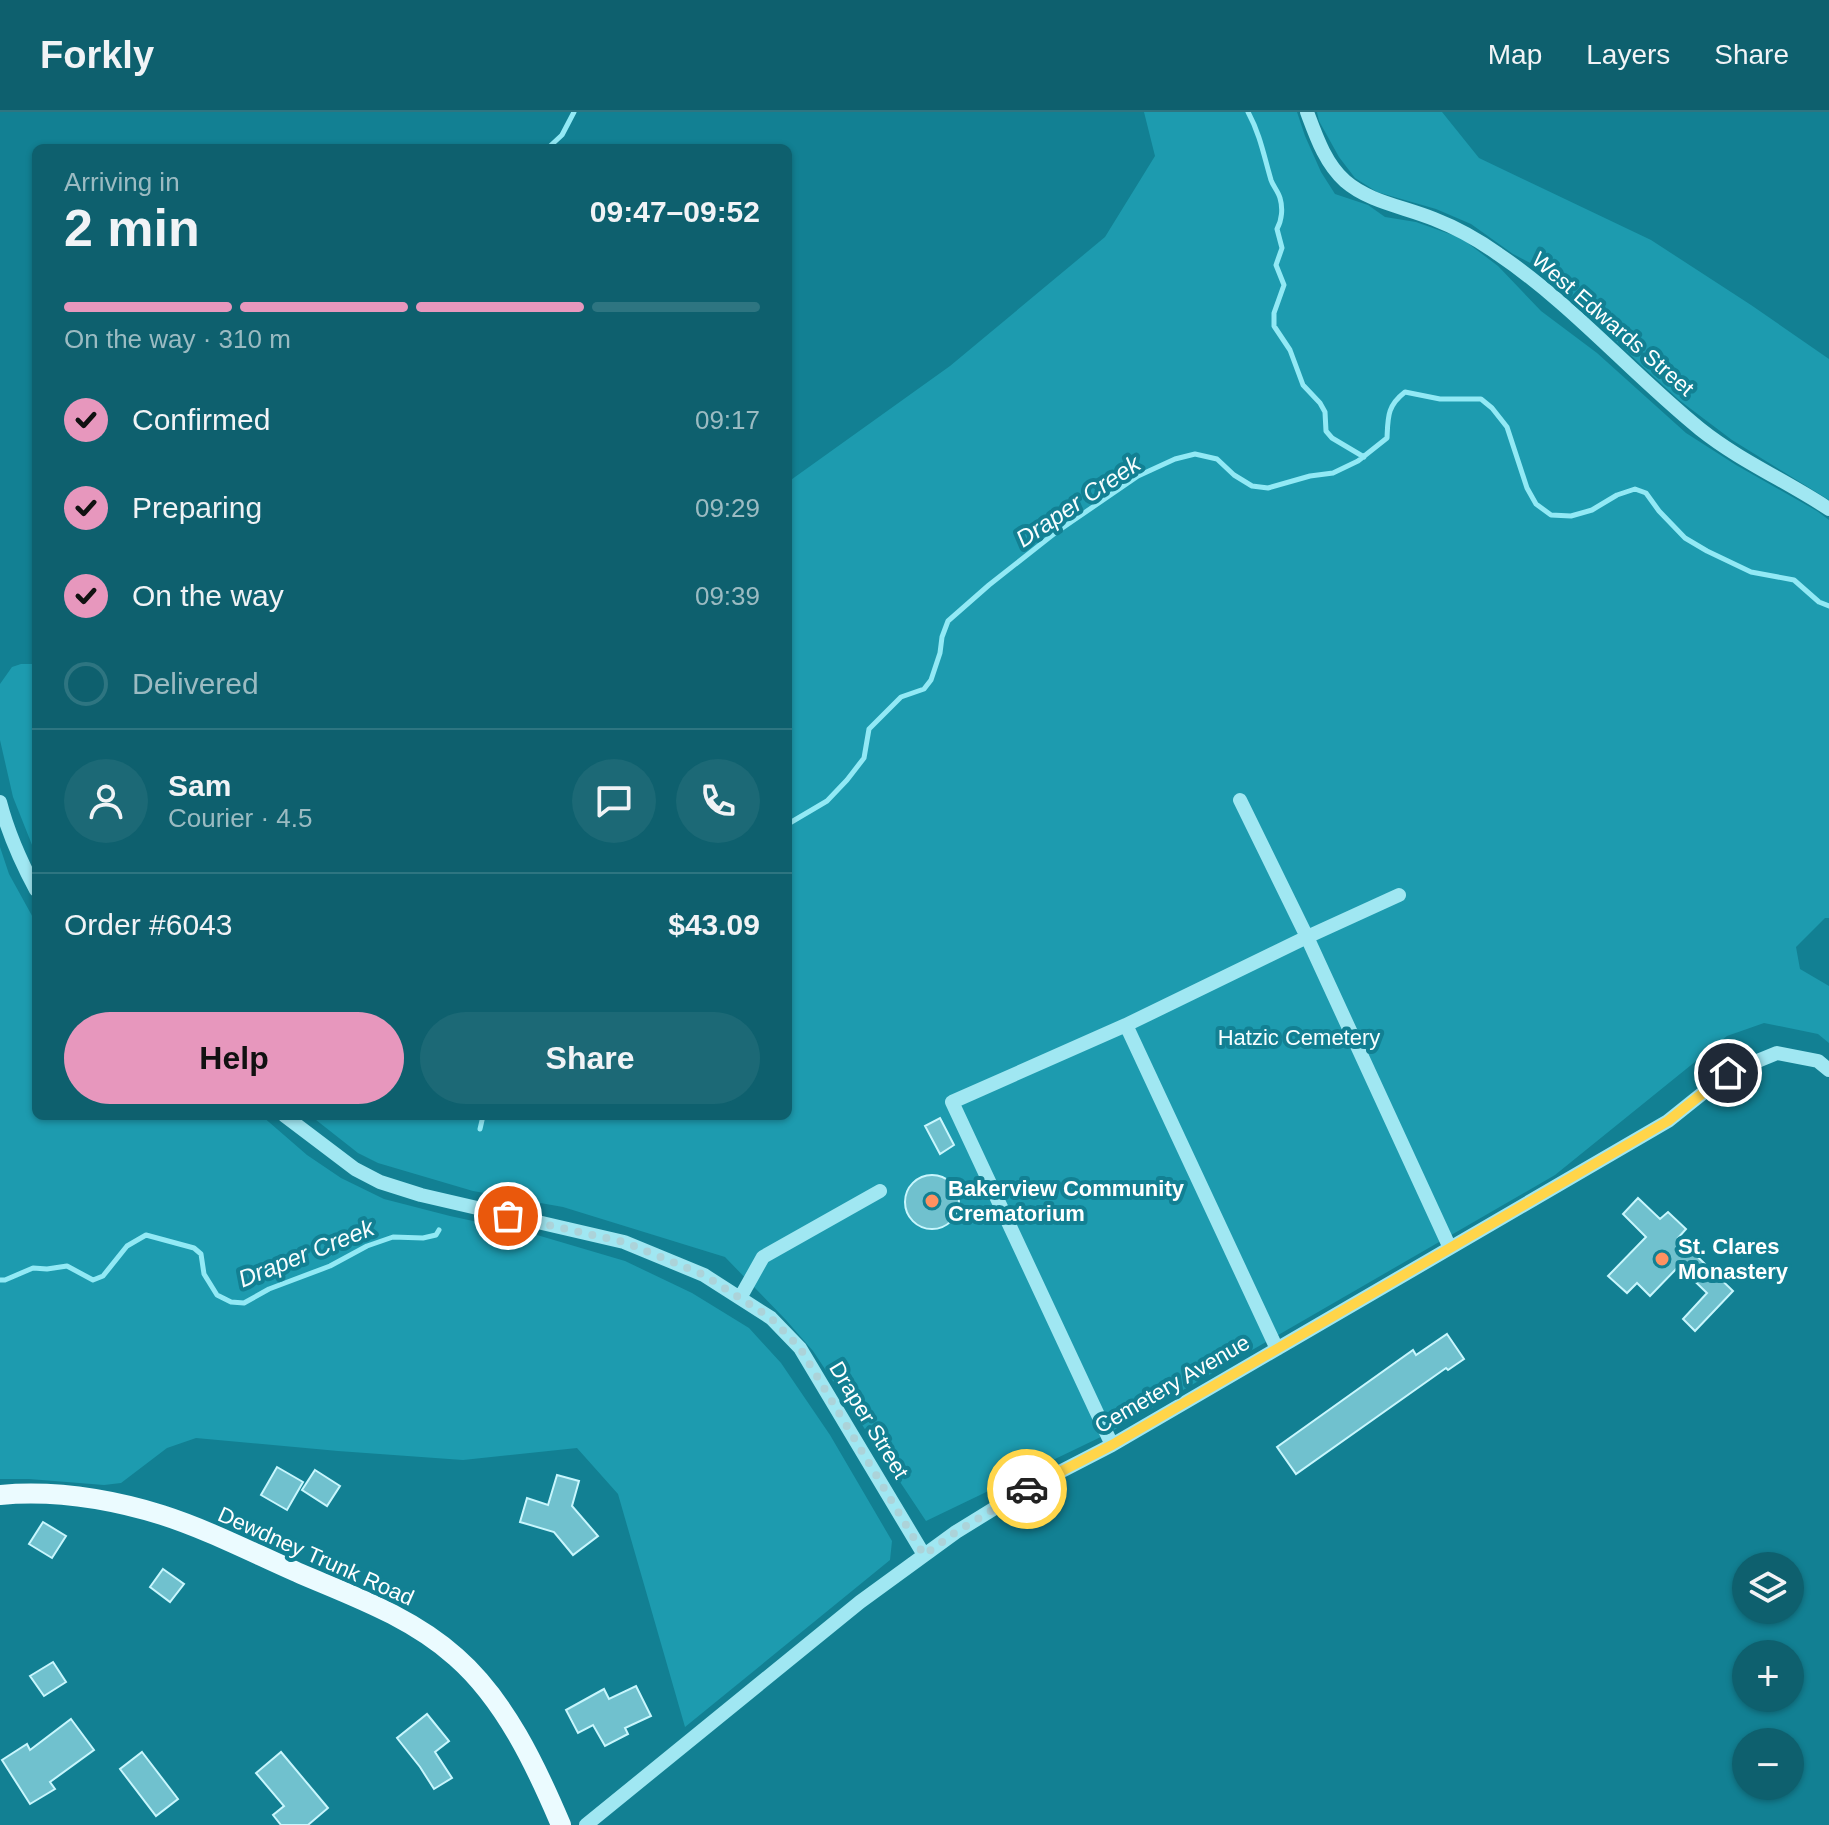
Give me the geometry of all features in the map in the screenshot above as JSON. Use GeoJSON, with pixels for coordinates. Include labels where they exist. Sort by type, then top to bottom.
{"type":"FeatureCollection","features":[{"type":"Feature","properties":{"kind":"main road","name":"Dewdney Trunk Road"},"geometry":{"type":"LineString","coordinates":[[0,1495],[63,1495],[112,1502],[163,1515],[384,1609],[455,1655],[475,1676],[499,1708],[547,1792],[561,1825]]}},
{"type":"Feature","properties":{"kind":"street","name":"West Edwards Street"},"geometry":{"type":"LineString","coordinates":[[1307,112],[1331,165],[1353,187],[1464,231],[1502,256],[1548,291],[1704,432],[1829,509]]}},
{"type":"Feature","properties":{"kind":"street"},"geometry":{"type":"LineString","coordinates":[[1240,800],[1307,937],[1450,1248]]}},
{"type":"Feature","properties":{"kind":"street"},"geometry":{"type":"LineString","coordinates":[[0,802],[5,823],[32,883]]}},
{"type":"Feature","properties":{"kind":"street"},"geometry":{"type":"LineString","coordinates":[[1112,1445],[952,1102],[1126,1025],[1399,895]]}},
{"type":"Feature","properties":{"kind":"street"},"geometry":{"type":"LineString","coordinates":[[1126,1025],[1277,1349]]}},
{"type":"Feature","properties":{"kind":"street","name":"Cemetery Avenue"},"geometry":{"type":"LineString","coordinates":[[586,1825],[860,1602],[956,1532],[1021,1492],[1112,1445],[1668,1121],[1728,1073],[1777,1053],[1824,1066]]}},
{"type":"Feature","properties":{"kind":"street","name":"Draper Street"},"geometry":{"type":"LineString","coordinates":[[290,1120],[355,1169],[380,1182],[421,1195],[624,1242],[704,1275],[771,1318],[800,1348],[924,1555]]}},
{"type":"Feature","properties":{"kind":"street"},"geometry":{"type":"LineString","coordinates":[[740,1298],[763,1257],[880,1191]]}},
{"type":"Feature","properties":{"kind":"green space","name":"Hatzic Cemetery"},"geometry":{"type":"Polygon","coordinates":[[[1144,112],[1297,112],[1321,172],[1335,194],[1368,205],[1385,217],[1416,222],[1461,238],[1498,266],[1541,311],[1597,353],[1686,433],[1829,520],[1829,918],[1825,918],[1796,947],[1800,969],[1829,986],[1829,1043],[1818,1034],[1764,1023],[1727,1036],[1555,1175],[1107,1434],[926,1521],[813,1351],[725,1257],[563,1207],[473,1191],[378,1163],[358,1153],[316,1120],[792,1120],[792,479],[950,366],[1105,237],[1155,156],[1144,112]]]}},
{"type":"Feature","properties":{"kind":"green space"},"geometry":{"type":"Polygon","coordinates":[[[1317,112],[1442,112],[1479,158],[1651,240],[1829,359],[1829,500],[1732,440],[1679,400],[1540,268],[1513,254],[1471,224],[1436,209],[1377,192],[1355,178],[1339,157],[1317,112]]]}},
{"type":"Feature","properties":{"kind":"green space"},"geometry":{"type":"Polygon","coordinates":[[[32,664],[32,845],[13,797],[0,740],[0,684],[12,667],[32,664]]]}},
{"type":"Feature","properties":{"kind":"green space"},"geometry":{"type":"Polygon","coordinates":[[[0,847],[9,874],[32,916],[32,1120],[267,1120],[307,1155],[341,1178],[384,1199],[537,1235],[625,1261],[692,1293],[749,1328],[781,1363],[830,1435],[892,1541],[890,1560],[685,1727],[618,1494],[577,1448],[463,1460],[196,1438],[167,1448],[121,1483],[104,1485],[0,1479],[0,847]]]}},
{"type":"Feature","properties":{"kind":"building"},"geometry":{"type":"Polygon","coordinates":[[[940,1118],[954,1145],[940,1154],[925,1126],[940,1118]]]}},
{"type":"Feature","properties":{"kind":"building","name":"Bakerview Community Crematorium"},"geometry":{"type":"Polygon","coordinates":[[[932,1175],[951,1183],[959,1202],[951,1221],[932,1229],[913,1221],[905,1202],[913,1183],[932,1175]]]}},
{"type":"Feature","properties":{"kind":"building","name":"St. Clares Monastery"},"geometry":{"type":"Polygon","coordinates":[[[1638,1198],[1660,1219],[1668,1212],[1686,1229],[1678,1238],[1733,1291],[1695,1331],[1683,1319],[1707,1293],[1679,1266],[1650,1296],[1637,1283],[1627,1293],[1608,1276],[1646,1237],[1623,1214],[1638,1198]]]}},
{"type":"Feature","properties":{"kind":"building"},"geometry":{"type":"Polygon","coordinates":[[[1447,1334],[1464,1359],[1448,1370],[1446,1368],[1296,1474],[1277,1447],[1413,1350],[1416,1355],[1447,1334]]]}},
{"type":"Feature","properties":{"kind":"building"},"geometry":{"type":"Polygon","coordinates":[[[277,1467],[303,1482],[287,1510],[261,1495],[277,1467]]]}},
{"type":"Feature","properties":{"kind":"building"},"geometry":{"type":"Polygon","coordinates":[[[315,1470],[340,1486],[327,1506],[302,1490],[315,1470]]]}},
{"type":"Feature","properties":{"kind":"building"},"geometry":{"type":"Polygon","coordinates":[[[557,1475],[579,1481],[572,1506],[598,1536],[573,1555],[554,1532],[520,1522],[527,1498],[548,1505],[557,1475]]]}},
{"type":"Feature","properties":{"kind":"building"},"geometry":{"type":"Polygon","coordinates":[[[43,1522],[66,1536],[52,1558],[29,1544],[43,1522]]]}},
{"type":"Feature","properties":{"kind":"building"},"geometry":{"type":"Polygon","coordinates":[[[163,1569],[184,1584],[170,1602],[150,1587],[163,1569]]]}},
{"type":"Feature","properties":{"kind":"building"},"geometry":{"type":"Polygon","coordinates":[[[53,1662],[66,1682],[44,1696],[30,1676],[53,1662]]]}},
{"type":"Feature","properties":{"kind":"building"},"geometry":{"type":"Polygon","coordinates":[[[636,1686],[651,1716],[625,1728],[628,1734],[605,1746],[593,1725],[578,1733],[566,1710],[604,1689],[609,1699],[636,1686]]]}},
{"type":"Feature","properties":{"kind":"building"},"geometry":{"type":"Polygon","coordinates":[[[427,1714],[449,1741],[435,1752],[452,1778],[434,1789],[397,1738],[427,1714]]]}},
{"type":"Feature","properties":{"kind":"building"},"geometry":{"type":"Polygon","coordinates":[[[71,1719],[94,1750],[50,1782],[55,1789],[30,1804],[2,1760],[27,1744],[30,1750],[71,1719]]]}},
{"type":"Feature","properties":{"kind":"building"},"geometry":{"type":"Polygon","coordinates":[[[142,1752],[178,1799],[156,1816],[120,1769],[142,1752]]]}},
{"type":"Feature","properties":{"kind":"building"},"geometry":{"type":"Polygon","coordinates":[[[281,1752],[328,1808],[308,1825],[281,1825],[273,1815],[284,1806],[256,1773],[281,1752]]]}},
{"type":"Feature","properties":{"kind":"waterway"},"geometry":{"type":"LineString","coordinates":[[552,144],[562,135],[574,112]]}},
{"type":"Feature","properties":{"kind":"waterway"},"geometry":{"type":"LineString","coordinates":[[1248,112],[1282,206],[1277,229],[1282,248],[1276,265],[1284,285],[1274,313],[1274,326],[1290,350],[1303,385],[1325,412],[1326,431],[1364,457]]}},
{"type":"Feature","properties":{"kind":"waterway","name":"Draper Creek"},"geometry":{"type":"LineString","coordinates":[[792,822],[827,801],[864,758],[869,729],[901,697],[924,689],[931,680],[948,621],[1055,533],[1138,476],[1175,459],[1195,454],[1217,459],[1252,486],[1268,488],[1333,473],[1358,461],[1387,438],[1392,407],[1405,392],[1440,399],[1481,399],[1492,408],[1507,427],[1527,488],[1536,504],[1551,515],[1571,516],[1592,510],[1617,495],[1635,489],[1646,493],[1685,538],[1751,572],[1794,580],[1819,602],[1829,606]]}},
{"type":"Feature","properties":{"kind":"waterway","name":"Draper Creek"},"geometry":{"type":"LineString","coordinates":[[480,1129],[482,1120]]}},
{"type":"Feature","properties":{"kind":"waterway","name":"Draper Creek"},"geometry":{"type":"LineString","coordinates":[[0,1280],[33,1268],[67,1266],[93,1280],[103,1276],[127,1246],[146,1235],[194,1248],[201,1254],[204,1274],[217,1295],[231,1302],[244,1303],[269,1289],[330,1266],[367,1246],[393,1237],[423,1238],[436,1235],[439,1230]]}},
{"type":"Feature","properties":{"kind":"way so far"},"geometry":{"type":"LineString","coordinates":[[508,1216],[624,1242],[704,1275],[771,1318],[800,1348],[924,1555],[1027,1489]]}},
{"type":"Feature","properties":{"kind":"place","name":"Bakerview Community Crematorium"},"geometry":{"type":"Point","coordinates":[932,1201]}},
{"type":"Feature","properties":{"kind":"place","name":"St. Clares Monastery"},"geometry":{"type":"Point","coordinates":[1662,1259]}},
{"type":"Feature","properties":{"kind":"route"},"geometry":{"type":"LineString","coordinates":[[1027,1489],[1112,1445],[1668,1121],[1728,1073]]}}]}
